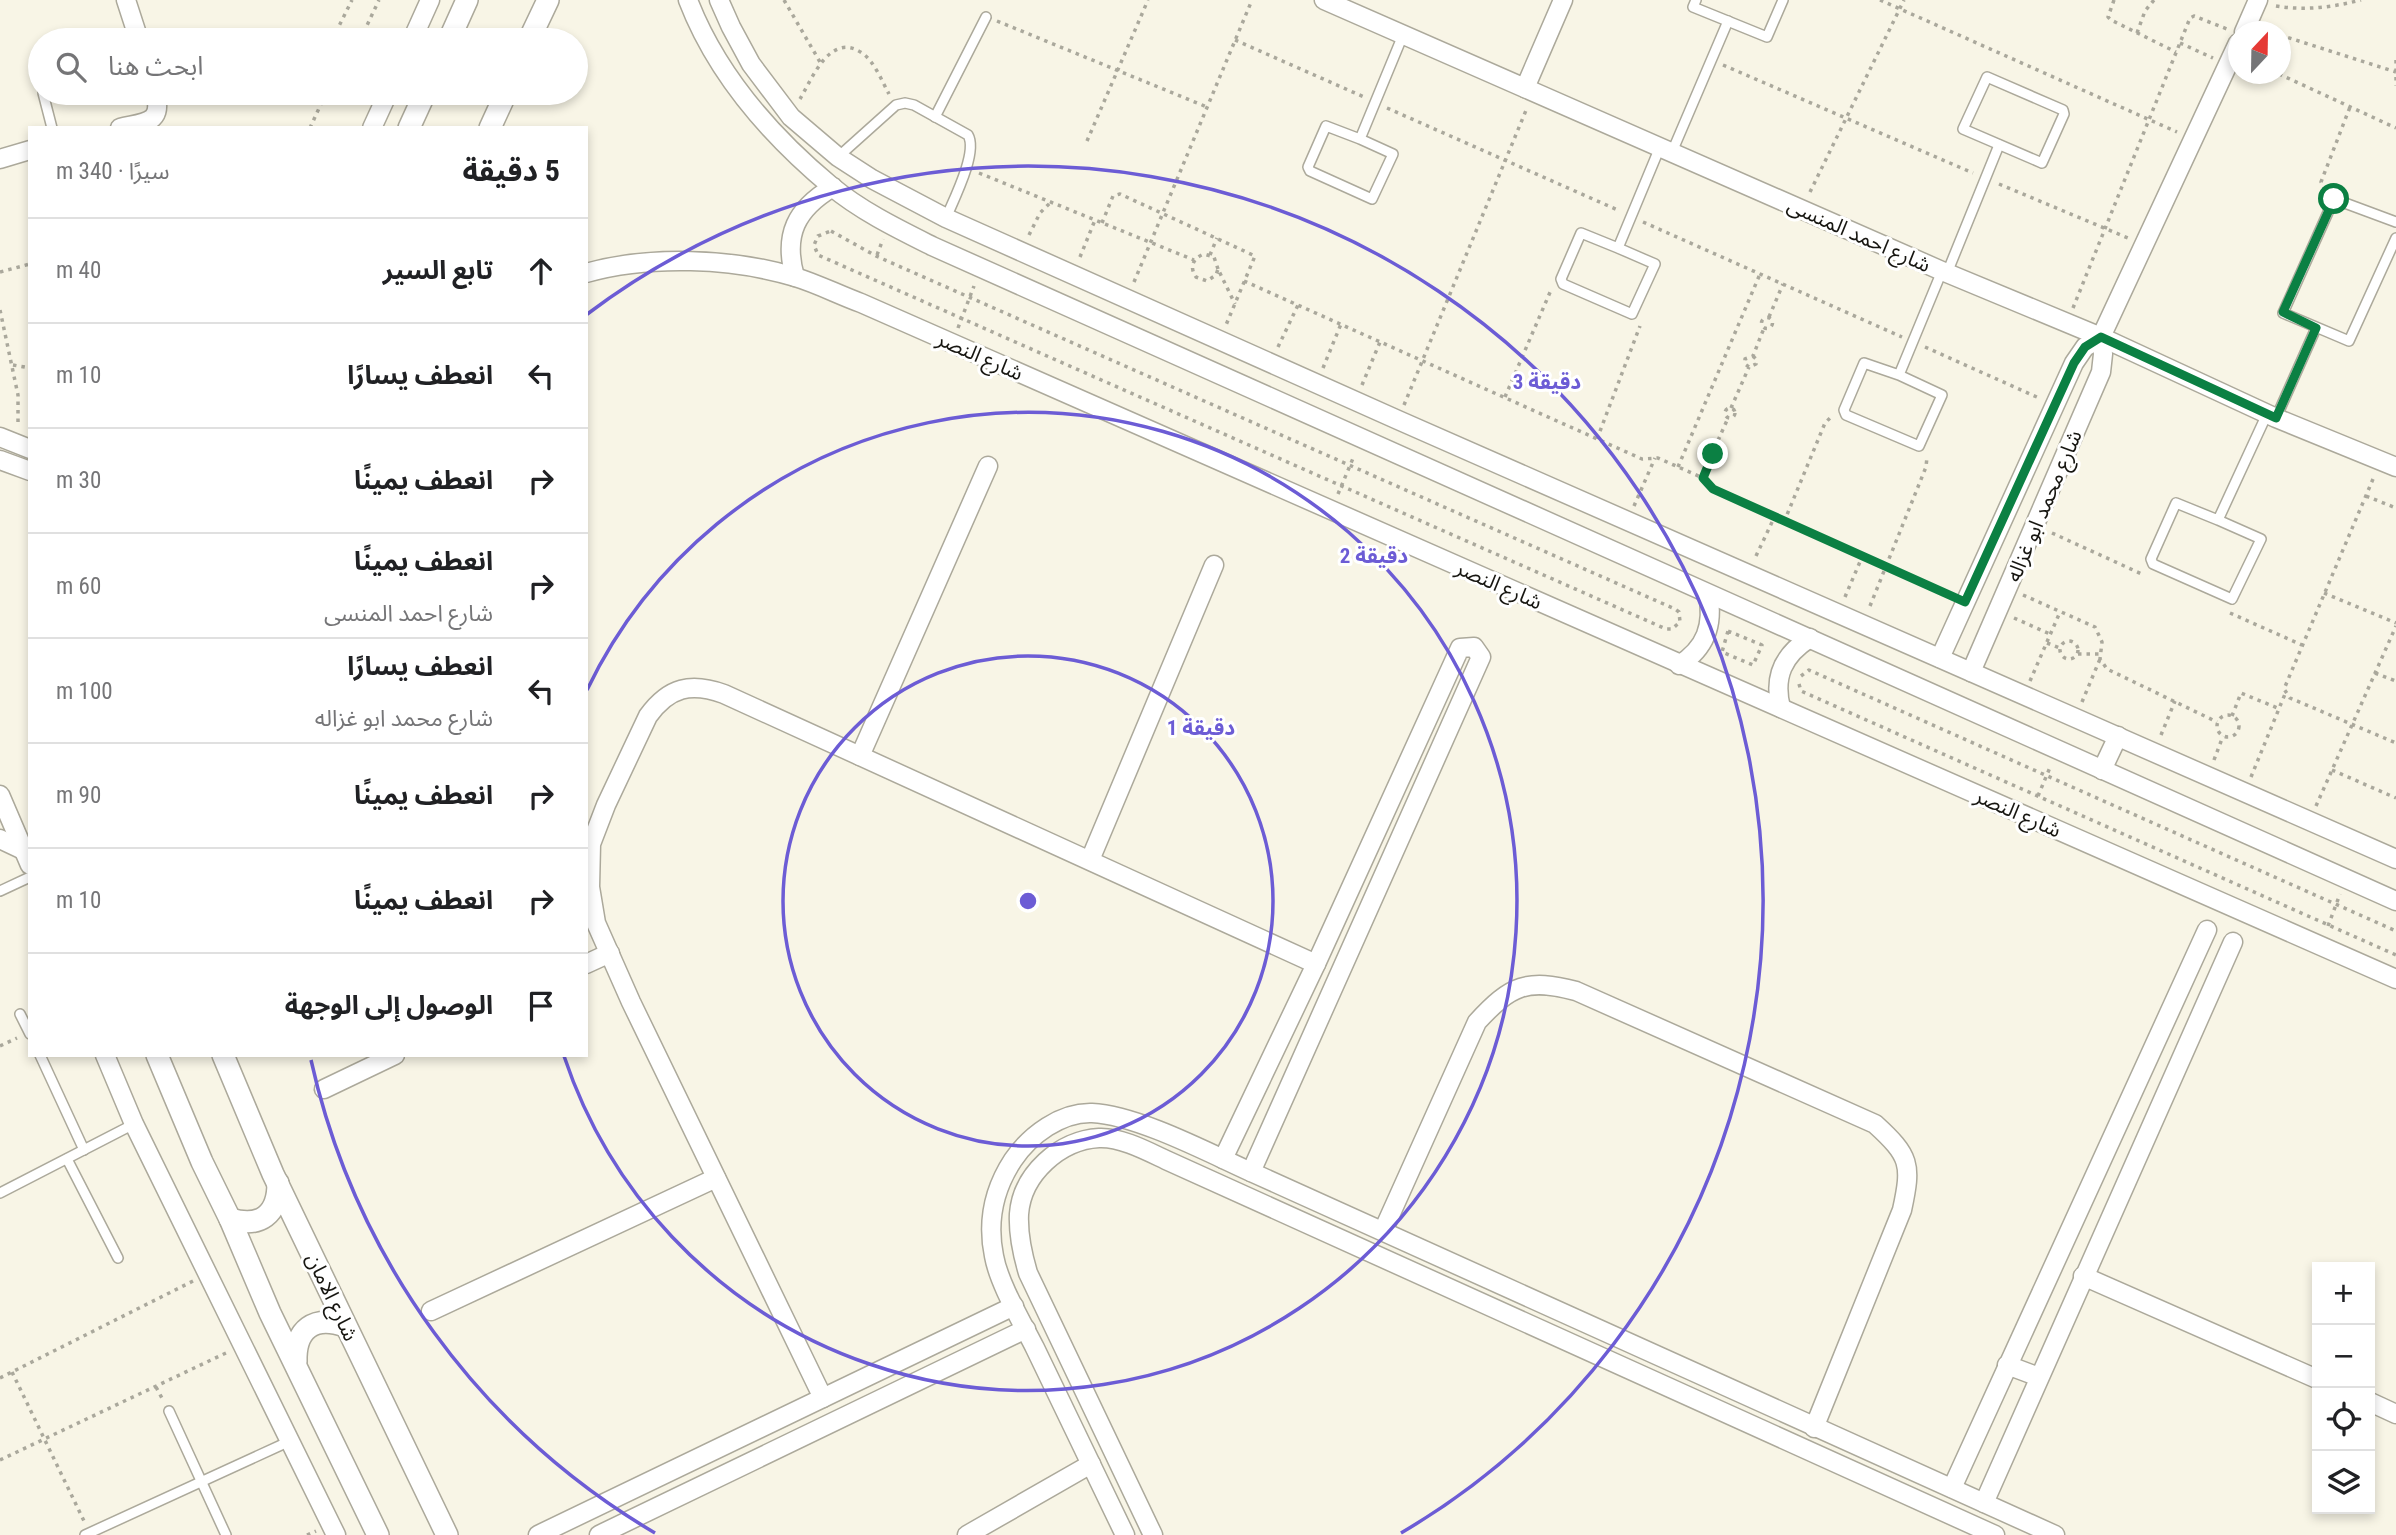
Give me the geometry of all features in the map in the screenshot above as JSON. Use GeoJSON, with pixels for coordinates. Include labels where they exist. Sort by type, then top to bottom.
{"type":"FeatureCollection","features":[{"type":"Feature","properties":{"kind":"street"},"geometry":{"type":"LineString","coordinates":[[127,0],[135,28]]}},
{"type":"Feature","properties":{"kind":"street"},"geometry":{"type":"LineString","coordinates":[[417,28],[430,0]]}},
{"type":"Feature","properties":{"kind":"street"},"geometry":{"type":"LineString","coordinates":[[454,28],[467,0]]}},
{"type":"Feature","properties":{"kind":"street"},"geometry":{"type":"LineString","coordinates":[[535,28],[548,0]]}},
{"type":"Feature","properties":{"kind":"street"},"geometry":{"type":"LineString","coordinates":[[688,0],[707,41],[734,83],[773,132],[833,187],[889,225],[2396,901]]}},
{"type":"Feature","properties":{"kind":"street"},"geometry":{"type":"LineString","coordinates":[[719,0],[751,64],[791,117],[838,157],[872,179],[946,218],[2396,859]]}},
{"type":"Feature","properties":{"kind":"street","name":"شارع احمد المنسى"},"geometry":{"type":"LineString","coordinates":[[1324,0],[1945,272],[2101,337],[2271,416],[2388,464]]}},
{"type":"Feature","properties":{"kind":"street"},"geometry":{"type":"LineString","coordinates":[[1530,90],[1563,0]]}},
{"type":"Feature","properties":{"kind":"street","name":"شارع محمد ابو غزاله"},"geometry":{"type":"LineString","coordinates":[[2245,21],[2257,1]]}},
{"type":"Feature","properties":{"kind":"street","name":"شارع محمد ابو غزاله"},"geometry":{"type":"LineString","coordinates":[[1971,672],[2101,372],[2101,337],[2228,67]]}},
{"type":"Feature","properties":{"kind":"street"},"geometry":{"type":"LineString","coordinates":[[128,126],[152,120],[157,115],[157,105]]}},
{"type":"Feature","properties":{"kind":"street"},"geometry":{"type":"LineString","coordinates":[[373,126],[383,105]]}},
{"type":"Feature","properties":{"kind":"street"},"geometry":{"type":"LineString","coordinates":[[409,126],[419,105]]}},
{"type":"Feature","properties":{"kind":"street"},"geometry":{"type":"LineString","coordinates":[[491,126],[501,105]]}},
{"type":"Feature","properties":{"kind":"street"},"geometry":{"type":"LineString","coordinates":[[0,159],[28,151]]}},
{"type":"Feature","properties":{"kind":"street"},"geometry":{"type":"LineString","coordinates":[[795,277],[790,242],[796,223],[806,207],[833,187]]}},
{"type":"Feature","properties":{"kind":"street","name":"شارع النصر"},"geometry":{"type":"LineString","coordinates":[[588,272],[663,261],[725,263],[795,277],[951,343],[2396,979]]}},
{"type":"Feature","properties":{"kind":"street","name":"شارع محمد ابو غزاله"},"geometry":{"type":"LineString","coordinates":[[1940,659],[2074,363],[2085,347],[2101,337]]}},
{"type":"Feature","properties":{"kind":"street"},"geometry":{"type":"LineString","coordinates":[[0,437],[23,447]]}},
{"type":"Feature","properties":{"kind":"street"},"geometry":{"type":"LineString","coordinates":[[1426,466],[1437,437]]}},
{"type":"Feature","properties":{"kind":"street"},"geometry":{"type":"LineString","coordinates":[[0,460],[28,470]]}},
{"type":"Feature","properties":{"kind":"street"},"geometry":{"type":"LineString","coordinates":[[860,756],[988,466]]}},
{"type":"Feature","properties":{"kind":"street"},"geometry":{"type":"LineString","coordinates":[[1090,860],[1214,565]]}},
{"type":"Feature","properties":{"kind":"street"},"geometry":{"type":"LineString","coordinates":[[1678,664],[1690,658],[1707,636],[1710,623],[1709,594]]}},
{"type":"Feature","properties":{"kind":"street"},"geometry":{"type":"LineString","coordinates":[[1781,708],[1777,681],[1781,668],[1788,656],[1810,638]]}},
{"type":"Feature","properties":{"kind":"street"},"geometry":{"type":"LineString","coordinates":[[1223,1159],[1316,964],[1460,648],[1474,647],[1481,657],[1251,1172]]}},
{"type":"Feature","properties":{"kind":"street"},"geometry":{"type":"LineString","coordinates":[[823,1398],[596,923],[590,887],[591,844],[606,804],[656,704],[681,689],[710,689],[1316,964]]}},
{"type":"Feature","properties":{"kind":"street"},"geometry":{"type":"LineString","coordinates":[[2102,770],[2118,736]]}},
{"type":"Feature","properties":{"kind":"street"},"geometry":{"type":"LineString","coordinates":[[1416,745],[1438,754]]}},
{"type":"Feature","properties":{"kind":"street"},"geometry":{"type":"LineString","coordinates":[[0,796],[27,857]]}},
{"type":"Feature","properties":{"kind":"street"},"geometry":{"type":"LineString","coordinates":[[0,839],[27,857]]}},
{"type":"Feature","properties":{"kind":"street"},"geometry":{"type":"LineString","coordinates":[[1952,1488],[2207,930]]}},
{"type":"Feature","properties":{"kind":"street"},"geometry":{"type":"LineString","coordinates":[[1984,1503],[2233,942]]}},
{"type":"Feature","properties":{"kind":"street"},"geometry":{"type":"LineString","coordinates":[[588,963],[610,953]]}},
{"type":"Feature","properties":{"kind":"street"},"geometry":{"type":"LineString","coordinates":[[1383,1231],[1477,1022],[1498,1000],[1523,986],[1550,984],[1576,991],[1875,1124],[1895,1143],[1906,1160],[1908,1184],[1902,1210],[1814,1427]]}},
{"type":"Feature","properties":{"kind":"street"},"geometry":{"type":"LineString","coordinates":[[106,1057],[134,1124],[335,1535]]}},
{"type":"Feature","properties":{"kind":"street"},"geometry":{"type":"LineString","coordinates":[[158,1057],[270,1313],[378,1535]]}},
{"type":"Feature","properties":{"kind":"street","name":"شارع الامان"},"geometry":{"type":"LineString","coordinates":[[224,1057],[278,1183],[447,1535]]}},
{"type":"Feature","properties":{"kind":"street"},"geometry":{"type":"LineString","coordinates":[[324,1089],[391,1057]]}},
{"type":"Feature","properties":{"kind":"street"},"geometry":{"type":"LineString","coordinates":[[1270,1060],[1296,1071]]}},
{"type":"Feature","properties":{"kind":"street"},"geometry":{"type":"LineString","coordinates":[[1125,1535],[1014,1306],[994,1259],[991,1230],[994,1202],[1003,1175],[1019,1151],[1040,1132],[1065,1117],[1091,1113],[1144,1125],[1223,1159],[2055,1535]]}},
{"type":"Feature","properties":{"kind":"street"},"geometry":{"type":"LineString","coordinates":[[2122,1115],[2150,1126]]}},
{"type":"Feature","properties":{"kind":"street"},"geometry":{"type":"LineString","coordinates":[[1153,1535],[1028,1273],[1019,1243],[1019,1211],[1030,1180],[1051,1156],[1074,1142],[1101,1138],[1130,1145],[1995,1535]]}},
{"type":"Feature","properties":{"kind":"street"},"geometry":{"type":"LineString","coordinates":[[431,1311],[716,1178]]}},
{"type":"Feature","properties":{"kind":"street"},"geometry":{"type":"LineString","coordinates":[[230,1219],[244,1223],[259,1221],[271,1212],[278,1198],[278,1183]]}},
{"type":"Feature","properties":{"kind":"street"},"geometry":{"type":"LineString","coordinates":[[2083,1276],[2312,1377]]}},
{"type":"Feature","properties":{"kind":"street"},"geometry":{"type":"LineString","coordinates":[[538,1535],[1014,1306]]}},
{"type":"Feature","properties":{"kind":"street"},"geometry":{"type":"LineString","coordinates":[[1540,1328],[1549,1308]]}},
{"type":"Feature","properties":{"kind":"street"},"geometry":{"type":"LineString","coordinates":[[296,1362],[295,1346],[302,1332],[315,1323],[322,1322],[330,1321],[345,1326]]}},
{"type":"Feature","properties":{"kind":"street"},"geometry":{"type":"LineString","coordinates":[[599,1535],[1026,1329]]}},
{"type":"Feature","properties":{"kind":"street"},"geometry":{"type":"LineString","coordinates":[[934,1344],[946,1368]]}},
{"type":"Feature","properties":{"kind":"street"},"geometry":{"type":"LineString","coordinates":[[2007,1365],[2039,1377]]}},
{"type":"Feature","properties":{"kind":"street"},"geometry":{"type":"LineString","coordinates":[[2375,1404],[2396,1414]]}},
{"type":"Feature","properties":{"kind":"street"},"geometry":{"type":"LineString","coordinates":[[967,1535],[1091,1464]]}},
{"type":"Feature","properties":{"kind":"lane"},"geometry":{"type":"LineString","coordinates":[[1696,0],[1693,8],[1769,36],[1783,0]]}},
{"type":"Feature","properties":{"kind":"lane"},"geometry":{"type":"LineString","coordinates":[[935,117],[986,17]]}},
{"type":"Feature","properties":{"kind":"lane"},"geometry":{"type":"LineString","coordinates":[[1618,248],[1728,21]]}},
{"type":"Feature","properties":{"kind":"lane"},"geometry":{"type":"LineString","coordinates":[[1360,139],[1403,35]]}},
{"type":"Feature","properties":{"kind":"lane"},"geometry":{"type":"LineString","coordinates":[[1987,77],[2063,110],[2064,114],[2042,163],[1999,145],[1963,130],[1987,77]]}},
{"type":"Feature","properties":{"kind":"lane"},"geometry":{"type":"LineString","coordinates":[[838,157],[896,105],[905,103],[914,105],[968,135],[971,147],[966,167],[946,218]]}},
{"type":"Feature","properties":{"kind":"lane"},"geometry":{"type":"LineString","coordinates":[[46,105],[51,126]]}},
{"type":"Feature","properties":{"kind":"lane"},"geometry":{"type":"LineString","coordinates":[[1326,126],[1360,139],[1393,154],[1372,199],[1308,169],[1326,126]]}},
{"type":"Feature","properties":{"kind":"lane"},"geometry":{"type":"LineString","coordinates":[[1899,375],[1999,145]]}},
{"type":"Feature","properties":{"kind":"lane"},"geometry":{"type":"LineString","coordinates":[[2396,222],[2334,199],[2283,312],[2349,341],[2396,238]]}},
{"type":"Feature","properties":{"kind":"lane"},"geometry":{"type":"LineString","coordinates":[[1581,233],[1618,248],[1656,264],[1634,313],[1563,284],[1561,279],[1581,233]]}},
{"type":"Feature","properties":{"kind":"lane"},"geometry":{"type":"LineString","coordinates":[[2218,520],[2316,328]]}},
{"type":"Feature","properties":{"kind":"lane"},"geometry":{"type":"LineString","coordinates":[[1864,363],[1899,375],[1942,395],[1920,446],[1844,412],[1864,363]]}},
{"type":"Feature","properties":{"kind":"lane"},"geometry":{"type":"LineString","coordinates":[[2176,503],[2218,520],[2261,539],[2232,599],[2151,561],[2176,503]]}},
{"type":"Feature","properties":{"kind":"lane"},"geometry":{"type":"LineString","coordinates":[[0,891],[28,878]]}},
{"type":"Feature","properties":{"kind":"lane"},"geometry":{"type":"LineString","coordinates":[[20,1014],[28,1030]]}},
{"type":"Feature","properties":{"kind":"lane"},"geometry":{"type":"LineString","coordinates":[[41,1057],[85,1150]]}},
{"type":"Feature","properties":{"kind":"lane"},"geometry":{"type":"LineString","coordinates":[[0,1193],[134,1124]]}},
{"type":"Feature","properties":{"kind":"lane"},"geometry":{"type":"LineString","coordinates":[[67,1159],[118,1258]]}},
{"type":"Feature","properties":{"kind":"lane"},"geometry":{"type":"LineString","coordinates":[[169,1411],[226,1535]]}},
{"type":"Feature","properties":{"kind":"lane"},"geometry":{"type":"LineString","coordinates":[[87,1534],[290,1440]]}},
{"type":"Feature","properties":{"kind":"path"},"geometry":{"type":"LineString","coordinates":[[338,28],[352,0]]}},
{"type":"Feature","properties":{"kind":"path"},"geometry":{"type":"LineString","coordinates":[[366,28],[379,0]]}},
{"type":"Feature","properties":{"kind":"path"},"geometry":{"type":"LineString","coordinates":[[784,0],[820,63]]}},
{"type":"Feature","properties":{"kind":"path"},"geometry":{"type":"LineString","coordinates":[[1087,141],[1148,0]]}},
{"type":"Feature","properties":{"kind":"path"},"geometry":{"type":"LineString","coordinates":[[1127,299],[1252,0]]}},
{"type":"Feature","properties":{"kind":"path"},"geometry":{"type":"LineString","coordinates":[[1880,0],[2195,140]]}},
{"type":"Feature","properties":{"kind":"path"},"geometry":{"type":"LineString","coordinates":[[1801,209],[1904,0]]}},
{"type":"Feature","properties":{"kind":"path"},"geometry":{"type":"LineString","coordinates":[[2114,0],[2108,17],[2111,20],[2176,52]]}},
{"type":"Feature","properties":{"kind":"path"},"geometry":{"type":"LineString","coordinates":[[2137,33],[2145,10],[2154,0]]}},
{"type":"Feature","properties":{"kind":"path"},"geometry":{"type":"LineString","coordinates":[[2257,1],[2293,9],[2334,7],[2361,0]]}},
{"type":"Feature","properties":{"kind":"path"},"geometry":{"type":"LineString","coordinates":[[2067,323],[2192,16],[2228,31]]}},
{"type":"Feature","properties":{"kind":"path"},"geometry":{"type":"LineString","coordinates":[[986,17],[1207,107]]}},
{"type":"Feature","properties":{"kind":"path"},"geometry":{"type":"LineString","coordinates":[[2291,39],[2395,72]]}},
{"type":"Feature","properties":{"kind":"path"},"geometry":{"type":"LineString","coordinates":[[2180,43],[2228,65]]}},
{"type":"Feature","properties":{"kind":"path"},"geometry":{"type":"LineString","coordinates":[[791,117],[826,55],[843,48],[862,52],[896,105]]}},
{"type":"Feature","properties":{"kind":"path"},"geometry":{"type":"LineString","coordinates":[[1711,60],[2143,244]]}},
{"type":"Feature","properties":{"kind":"path"},"geometry":{"type":"LineString","coordinates":[[2396,60],[2396,86]]}},
{"type":"Feature","properties":{"kind":"path"},"geometry":{"type":"LineString","coordinates":[[2291,80],[2396,128]]}},
{"type":"Feature","properties":{"kind":"path"},"geometry":{"type":"LineString","coordinates":[[1398,420],[1530,90]]}},
{"type":"Feature","properties":{"kind":"path"},"geometry":{"type":"LineString","coordinates":[[311,126],[321,105]]}},
{"type":"Feature","properties":{"kind":"path"},"geometry":{"type":"LineString","coordinates":[[2334,199],[2322,182],[2350,107]]}},
{"type":"Feature","properties":{"kind":"path"},"geometry":{"type":"LineString","coordinates":[[966,167],[1194,260]]}},
{"type":"Feature","properties":{"kind":"path"},"geometry":{"type":"LineString","coordinates":[[1102,223],[1116,194],[1255,256],[1219,340]]}},
{"type":"Feature","properties":{"kind":"path"},"geometry":{"type":"LineString","coordinates":[[1027,255],[1031,227],[1051,202]]}},
{"type":"Feature","properties":{"kind":"path"},"geometry":{"type":"LineString","coordinates":[[1073,275],[1095,220]]}},
{"type":"Feature","properties":{"kind":"path"},"geometry":{"type":"LineString","coordinates":[[831,231],[876,256],[970,297],[1675,608],[1679,612],[1680,622],[1677,627],[1667,629],[818,254],[815,241],[821,233],[831,231]]}},
{"type":"Feature","properties":{"kind":"path"},"geometry":{"type":"LineString","coordinates":[[1210,255],[1217,238]]}},
{"type":"Feature","properties":{"kind":"path"},"geometry":{"type":"LineString","coordinates":[[1218,269],[1212,279],[1201,280],[1192,272],[1194,260],[1204,254],[1210,255],[1217,261],[1218,269],[1235,304]]}},
{"type":"Feature","properties":{"kind":"path"},"geometry":{"type":"LineString","coordinates":[[0,272],[28,265]]}},
{"type":"Feature","properties":{"kind":"path"},"geometry":{"type":"LineString","coordinates":[[951,343],[981,268]]}},
{"type":"Feature","properties":{"kind":"path"},"geometry":{"type":"LineString","coordinates":[[1678,467],[1760,274]]}},
{"type":"Feature","properties":{"kind":"path"},"geometry":{"type":"LineString","coordinates":[[1244,281],[1597,439],[1642,458],[1655,458],[1703,478],[1713,489],[1774,518],[1965,602]]}},
{"type":"Feature","properties":{"kind":"path"},"geometry":{"type":"LineString","coordinates":[[1505,397],[1549,292],[1563,284]]}},
{"type":"Feature","properties":{"kind":"path"},"geometry":{"type":"LineString","coordinates":[[1728,418],[1725,411],[1731,408],[1749,367],[1756,364],[1753,356],[1764,328],[1761,321],[1769,317],[1783,284]]}},
{"type":"Feature","properties":{"kind":"path"},"geometry":{"type":"LineString","coordinates":[[1270,363],[1298,305]]}},
{"type":"Feature","properties":{"kind":"path"},"geometry":{"type":"LineString","coordinates":[[0,310],[13,365],[23,447]]}},
{"type":"Feature","properties":{"kind":"path"},"geometry":{"type":"LineString","coordinates":[[1597,439],[1640,330],[1640,323],[1634,313]]}},
{"type":"Feature","properties":{"kind":"path"},"geometry":{"type":"LineString","coordinates":[[1764,328],[1772,325],[1769,317]]}},
{"type":"Feature","properties":{"kind":"path"},"geometry":{"type":"LineString","coordinates":[[1317,383],[1341,324]]}},
{"type":"Feature","properties":{"kind":"path"},"geometry":{"type":"LineString","coordinates":[[1355,401],[1380,342]]}},
{"type":"Feature","properties":{"kind":"path"},"geometry":{"type":"LineString","coordinates":[[1749,367],[1745,359],[1753,356]]}},
{"type":"Feature","properties":{"kind":"path"},"geometry":{"type":"LineString","coordinates":[[13,365],[28,368]]}},
{"type":"Feature","properties":{"kind":"path"},"geometry":{"type":"LineString","coordinates":[[1703,478],[1713,454],[1719,451],[1716,445],[1728,418],[1735,415],[1731,408]]}},
{"type":"Feature","properties":{"kind":"path"},"geometry":{"type":"LineString","coordinates":[[1784,522],[1825,423],[1833,415],[1844,412]]}},
{"type":"Feature","properties":{"kind":"path"},"geometry":{"type":"LineString","coordinates":[[1331,510],[1361,438]]}},
{"type":"Feature","properties":{"kind":"path"},"geometry":{"type":"LineString","coordinates":[[1863,624],[1926,467],[1927,456],[1920,446]]}},
{"type":"Feature","properties":{"kind":"path"},"geometry":{"type":"LineString","coordinates":[[1628,520],[1655,458]]}},
{"type":"Feature","properties":{"kind":"path"},"geometry":{"type":"LineString","coordinates":[[2245,792],[2286,693],[2285,684],[2366,496],[2388,464]]}},
{"type":"Feature","properties":{"kind":"path"},"geometry":{"type":"LineString","coordinates":[[2366,496],[2396,508]]}},
{"type":"Feature","properties":{"kind":"path"},"geometry":{"type":"LineString","coordinates":[[1748,574],[1774,518]]}},
{"type":"Feature","properties":{"kind":"path"},"geometry":{"type":"LineString","coordinates":[[1838,614],[1862,557]]}},
{"type":"Feature","properties":{"kind":"path"},"geometry":{"type":"LineString","coordinates":[[2008,589],[2095,627],[2102,642],[2100,656],[2075,717]]}},
{"type":"Feature","properties":{"kind":"path"},"geometry":{"type":"LineString","coordinates":[[2309,820],[2396,625],[2324,593]]}},
{"type":"Feature","properties":{"kind":"path"},"geometry":{"type":"LineString","coordinates":[[1998,612],[2050,634]]}},
{"type":"Feature","properties":{"kind":"path"},"geometry":{"type":"LineString","coordinates":[[2025,694],[2060,612]]}},
{"type":"Feature","properties":{"kind":"path"},"geometry":{"type":"LineString","coordinates":[[1728,631],[1762,645],[1753,665],[1722,652],[1728,631]]}},
{"type":"Feature","properties":{"kind":"path"},"geometry":{"type":"LineString","coordinates":[[2060,648],[2072,641],[2078,654]]}},
{"type":"Feature","properties":{"kind":"path"},"geometry":{"type":"LineString","coordinates":[[2047,643],[2060,648],[2064,657],[2074,658],[2078,654],[2100,656]]}},
{"type":"Feature","properties":{"kind":"path"},"geometry":{"type":"LineString","coordinates":[[2100,656],[2107,669],[2217,722]]}},
{"type":"Feature","properties":{"kind":"path"},"geometry":{"type":"LineString","coordinates":[[2396,931],[1809,670],[1801,677],[1801,691],[2396,955]]}},
{"type":"Feature","properties":{"kind":"path"},"geometry":{"type":"LineString","coordinates":[[2375,673],[2396,681]]}},
{"type":"Feature","properties":{"kind":"path"},"geometry":{"type":"LineString","coordinates":[[2232,716],[2241,693],[2280,709]]}},
{"type":"Feature","properties":{"kind":"path"},"geometry":{"type":"LineString","coordinates":[[2286,693],[2290,698],[2396,743]]}},
{"type":"Feature","properties":{"kind":"path"},"geometry":{"type":"LineString","coordinates":[[2154,752],[2175,701]]}},
{"type":"Feature","properties":{"kind":"path"},"geometry":{"type":"LineString","coordinates":[[2217,722],[2226,715],[2232,716],[2238,723],[2237,733],[2223,736]]}},
{"type":"Feature","properties":{"kind":"path"},"geometry":{"type":"LineString","coordinates":[[2217,722],[2223,736]]}},
{"type":"Feature","properties":{"kind":"path"},"geometry":{"type":"LineString","coordinates":[[2207,775],[2223,736]]}},
{"type":"Feature","properties":{"kind":"path"},"geometry":{"type":"LineString","coordinates":[[2029,818],[2058,750]]}},
{"type":"Feature","properties":{"kind":"path"},"geometry":{"type":"LineString","coordinates":[[2332,770],[2396,798]]}},
{"type":"Feature","properties":{"kind":"path"},"geometry":{"type":"LineString","coordinates":[[2320,945],[2346,879]]}},
{"type":"Feature","properties":{"kind":"path"},"geometry":{"type":"LineString","coordinates":[[0,1378],[207,1273]]}},
{"type":"Feature","properties":{"kind":"path"},"geometry":{"type":"LineString","coordinates":[[0,1460],[243,1345]]}},
{"type":"Feature","properties":{"kind":"path"},"geometry":{"type":"LineString","coordinates":[[12,1372],[87,1534]]}},
{"type":"Feature","properties":{"kind":"route"},"geometry":{"type":"LineString","coordinates":[[1713,454],[1703,478],[1713,489],[1965,602],[2074,363],[2085,347],[2101,337],[2276,418],[2316,328],[2283,312],[2334,199]]}}]}
